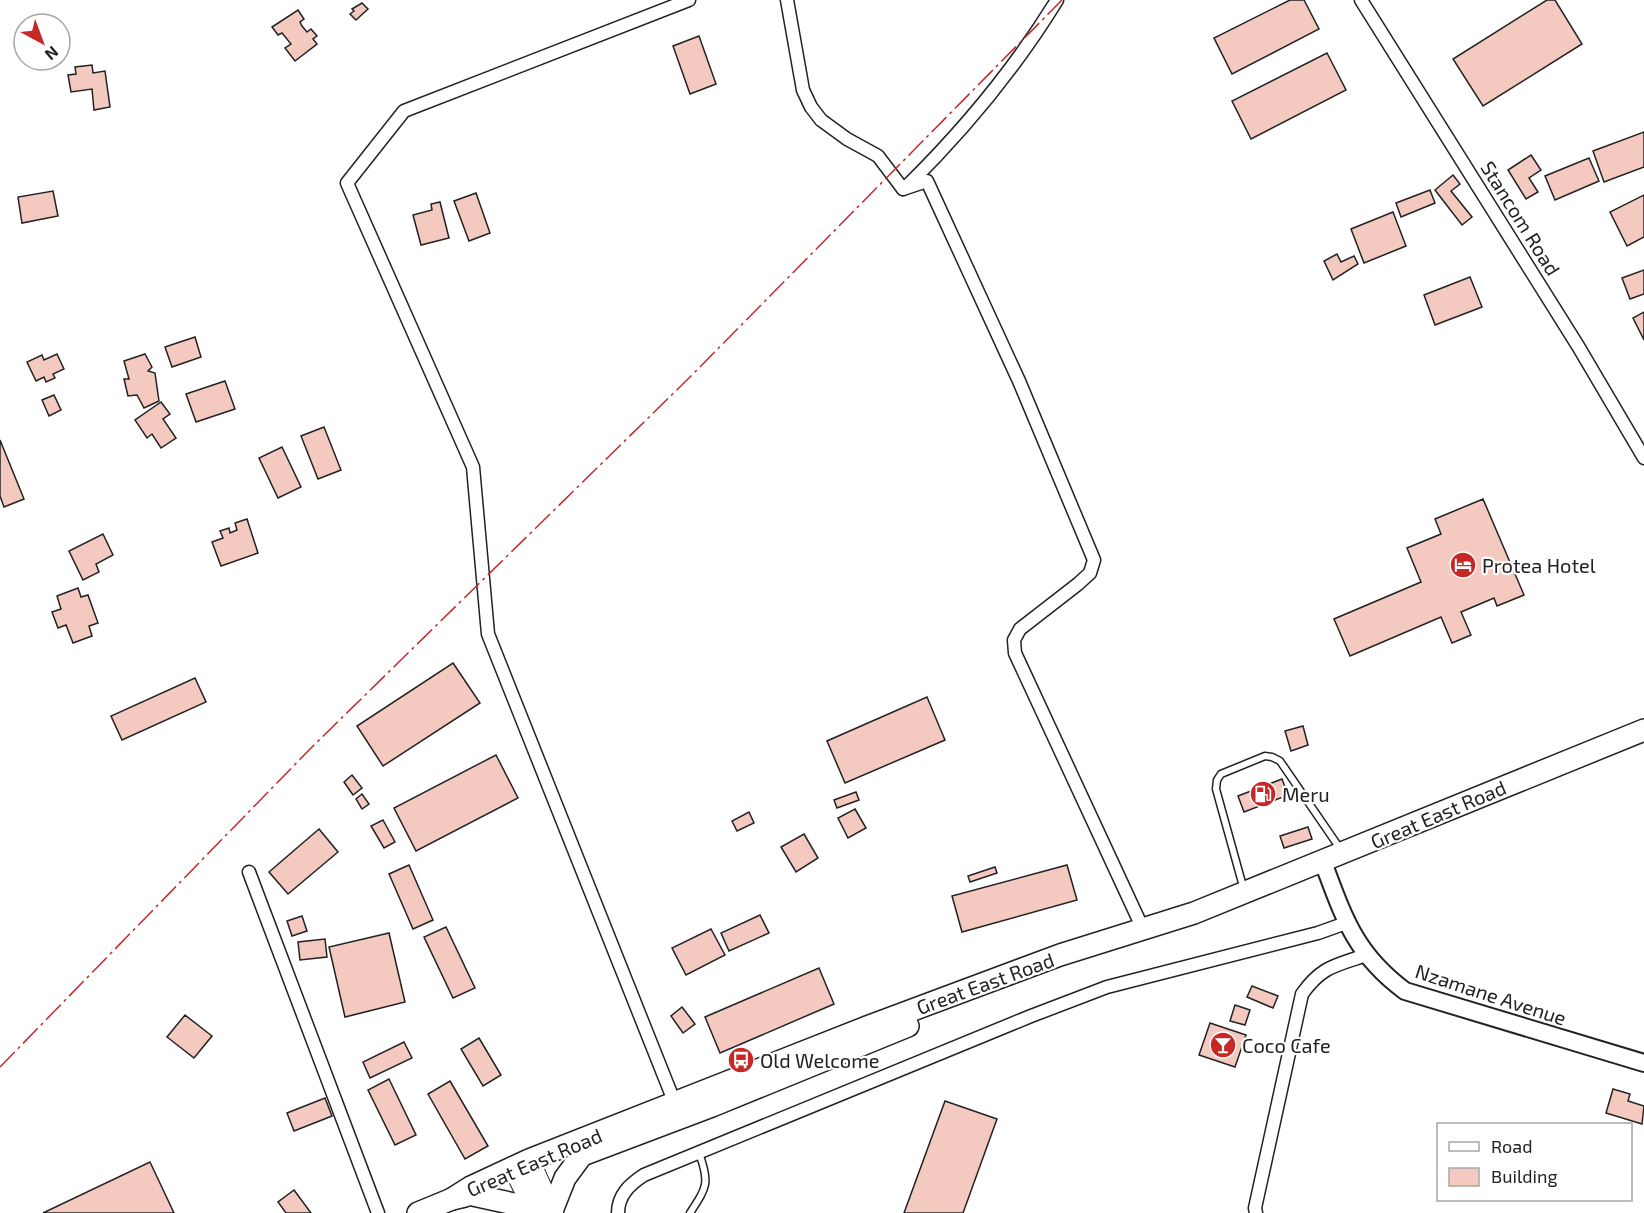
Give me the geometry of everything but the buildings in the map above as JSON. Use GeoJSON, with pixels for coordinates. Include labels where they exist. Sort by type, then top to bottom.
{"type":"FeatureCollection","features":[{"type":"Feature","properties":{"kind":"highway","name":"Great East Road"},"geometry":{"type":"LineString","coordinates":[[524,1170],[582,1155],[924,1005],[1060,955],[1096,946],[1194,914],[1644,730]]}},
{"type":"Feature","properties":{"kind":"highway","name":"Great East Road"},"geometry":{"type":"LineString","coordinates":[[418,1213],[462,1197],[471,1187],[524,1170],[678,1111]]}},
{"type":"Feature","properties":{"kind":"highway"},"geometry":{"type":"LineString","coordinates":[[547,1212],[565,1178],[582,1155]]}},
{"type":"Feature","properties":{"kind":"highway"},"geometry":{"type":"LineString","coordinates":[[462,1197],[514,1204],[530,1213]]}},
{"type":"Feature","properties":{"kind":"main road"},"geometry":{"type":"LineString","coordinates":[[524,1170],[547,1212]]}},
{"type":"Feature","properties":{"kind":"street"},"geometry":{"type":"LineString","coordinates":[[678,1111],[488,634],[473,467],[347,183],[404,111],[689,0]]}},
{"type":"Feature","properties":{"kind":"street"},"geometry":{"type":"LineString","coordinates":[[787,0],[803,90],[811,107],[821,120],[847,139],[878,156],[903,189]]}},
{"type":"Feature","properties":{"kind":"street"},"geometry":{"type":"LineString","coordinates":[[903,189],[931,162],[996,89],[1035,36],[1057,0]]}},
{"type":"Feature","properties":{"kind":"street","name":"Stancom Road"},"geometry":{"type":"LineString","coordinates":[[1361,0],[1578,346],[1644,459]]}},
{"type":"Feature","properties":{"kind":"street"},"geometry":{"type":"LineString","coordinates":[[903,189],[927,182],[1019,381],[1094,560],[1090,573],[1020,629],[1014,640],[1015,653],[1143,929]]}},
{"type":"Feature","properties":{"kind":"street","name":"Nzamane Avenue"},"geometry":{"type":"LineString","coordinates":[[1323,862],[1346,923],[1366,955],[1384,975],[1405,990],[1644,1063]]}},
{"type":"Feature","properties":{"kind":"street"},"geometry":{"type":"LineString","coordinates":[[249,872],[378,1213]]}},
{"type":"Feature","properties":{"kind":"street"},"geometry":{"type":"LineString","coordinates":[[618,1213],[621,1196],[630,1185],[644,1175],[1031,1016],[1107,987],[1318,933],[1346,923]]}},
{"type":"Feature","properties":{"kind":"street"},"geometry":{"type":"LineString","coordinates":[[1256,1213],[1255,1208],[1302,994],[1313,979],[1326,969],[1366,955]]}},
{"type":"Feature","properties":{"kind":"lane"},"geometry":{"type":"LineString","coordinates":[[1245,892],[1216,789],[1217,780],[1221,774],[1265,756],[1280,761],[1343,853]]}},
{"type":"Feature","properties":{"kind":"lane"},"geometry":{"type":"LineString","coordinates":[[690,1213],[703,1192],[707,1176],[699,1153]]}},
{"type":"Feature","properties":{"kind":"power"},"geometry":{"type":"LineString","coordinates":[[0,1067],[312,747],[691,376],[1062,0]]}},
{"type":"Feature","properties":{"kind":"place","name":"Protea Hotel"},"geometry":{"type":"Point","coordinates":[1463,565]}},
{"type":"Feature","properties":{"kind":"place","name":"Meru"},"geometry":{"type":"Point","coordinates":[1263,794]}},
{"type":"Feature","properties":{"kind":"place","name":"Coco Cafe"},"geometry":{"type":"Point","coordinates":[1223,1045]}},
{"type":"Feature","properties":{"kind":"place","name":"Old Welcome"},"geometry":{"type":"Point","coordinates":[741,1060]}}]}
